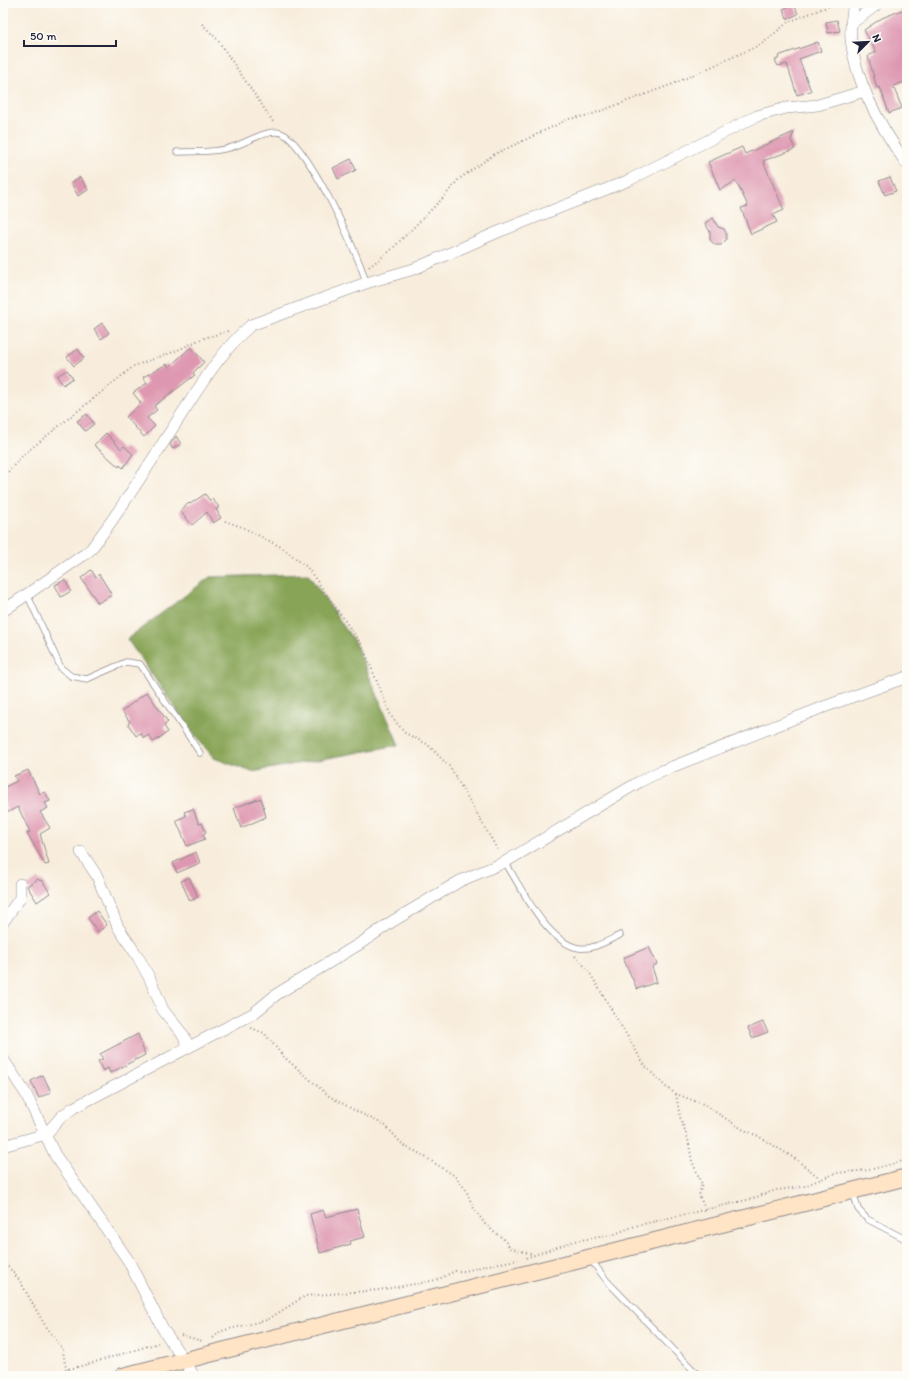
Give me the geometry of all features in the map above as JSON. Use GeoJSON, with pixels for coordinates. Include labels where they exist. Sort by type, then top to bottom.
{"type":"FeatureCollection","features":[{"type":"Feature","properties":{"kind":"main road"},"geometry":{"type":"LineString","coordinates":[[123,1376],[907,1177]]}},
{"type":"Feature","properties":{"kind":"street"},"geometry":{"type":"LineString","coordinates":[[854,3],[851,38],[856,67],[885,129],[907,163]]}},
{"type":"Feature","properties":{"kind":"street"},"geometry":{"type":"LineString","coordinates":[[852,23],[879,3]]}},
{"type":"Feature","properties":{"kind":"street"},"geometry":{"type":"LineString","coordinates":[[3,611],[90,549],[133,488],[202,384],[238,336],[251,325],[366,283],[414,269],[498,232],[627,180],[758,116],[786,108],[818,105],[866,91]]}},
{"type":"Feature","properties":{"kind":"street"},"geometry":{"type":"LineString","coordinates":[[3,1146],[46,1134],[62,1116],[74,1108],[188,1047],[230,1027],[254,1013],[277,994],[460,881],[505,862],[621,792],[659,772],[821,708],[907,677]]}},
{"type":"Feature","properties":{"kind":"street"},"geometry":{"type":"LineString","coordinates":[[81,852],[97,876],[118,927],[150,979],[163,1010],[184,1036],[188,1047]]}},
{"type":"Feature","properties":{"kind":"street"},"geometry":{"type":"LineString","coordinates":[[3,922],[20,898],[20,884]]}},
{"type":"Feature","properties":{"kind":"street"},"geometry":{"type":"LineString","coordinates":[[3,1059],[26,1094],[55,1155],[128,1260],[164,1329],[194,1376]]}},
{"type":"Feature","properties":{"kind":"lane"},"geometry":{"type":"LineString","coordinates":[[177,152],[228,149],[268,133],[280,133],[289,138],[310,166],[331,202],[363,271],[366,283]]}},
{"type":"Feature","properties":{"kind":"lane"},"geometry":{"type":"LineString","coordinates":[[26,594],[61,668],[71,676],[87,679],[126,662],[140,664],[200,753]]}},
{"type":"Feature","properties":{"kind":"lane"},"geometry":{"type":"LineString","coordinates":[[505,862],[537,914],[561,941],[579,948],[597,946],[620,935]]}},
{"type":"Feature","properties":{"kind":"lane"},"geometry":{"type":"LineString","coordinates":[[853,1191],[858,1209],[866,1219],[907,1240]]}},
{"type":"Feature","properties":{"kind":"lane"},"geometry":{"type":"LineString","coordinates":[[589,1258],[607,1282],[699,1376]]}},
{"type":"Feature","properties":{"kind":"path"},"geometry":{"type":"LineString","coordinates":[[363,271],[390,251],[443,198],[459,179],[493,155],[569,119],[590,115],[673,84],[762,44],[788,22],[838,3]]}},
{"type":"Feature","properties":{"kind":"path"},"geometry":{"type":"LineString","coordinates":[[202,24],[217,39],[280,133]]}},
{"type":"Feature","properties":{"kind":"path"},"geometry":{"type":"LineString","coordinates":[[3,478],[23,455],[134,366],[176,351],[201,339],[251,325]]}},
{"type":"Feature","properties":{"kind":"path"},"geometry":{"type":"LineString","coordinates":[[225,521],[242,527],[281,546],[307,567],[362,645],[391,716],[405,733],[427,744],[450,767],[505,862]]}},
{"type":"Feature","properties":{"kind":"path"},"geometry":{"type":"LineString","coordinates":[[561,941],[588,970],[646,1066],[666,1087],[676,1094],[703,1104],[742,1129],[758,1136],[794,1158],[821,1178]]}},
{"type":"Feature","properties":{"kind":"path"},"geometry":{"type":"LineString","coordinates":[[230,1027],[242,1029],[250,1028],[264,1033],[284,1057],[329,1096],[385,1125],[404,1146],[455,1176],[466,1190],[473,1206],[485,1224],[495,1234],[503,1238],[510,1248],[535,1255]]}},
{"type":"Feature","properties":{"kind":"path"},"geometry":{"type":"LineString","coordinates":[[676,1094],[680,1116],[688,1139],[692,1161],[702,1184],[699,1195],[706,1211]]}},
{"type":"Feature","properties":{"kind":"path"},"geometry":{"type":"LineString","coordinates":[[210,1341],[221,1331],[267,1320],[305,1296],[379,1290],[433,1280],[455,1271],[465,1271],[476,1267],[517,1260],[574,1241],[612,1235],[635,1226],[706,1211],[751,1199],[776,1190],[802,1187],[836,1173],[869,1170],[907,1160]]}},
{"type":"Feature","properties":{"kind":"path"},"geometry":{"type":"LineString","coordinates":[[3,1260],[20,1281],[43,1322],[63,1350],[65,1365],[70,1369],[74,1376]]}},
{"type":"Feature","properties":{"kind":"path"},"geometry":{"type":"LineString","coordinates":[[42,1376],[157,1343],[162,1341],[164,1329],[168,1327],[180,1335],[206,1341]]}},
{"type":"Feature","properties":{"kind":"green space"},"geometry":{"type":"Polygon","coordinates":[[[308,574],[354,641],[399,745],[252,772],[214,758],[192,732],[127,639],[210,577],[308,574]]]}},
{"type":"Feature","properties":{"kind":"building"},"geometry":{"type":"Polygon","coordinates":[[[794,4],[798,14],[787,19],[783,9],[794,4]]]}},
{"type":"Feature","properties":{"kind":"building"},"geometry":{"type":"Polygon","coordinates":[[[902,10],[907,23],[907,81],[893,86],[902,108],[889,113],[880,87],[877,88],[868,56],[876,52],[864,30],[882,18],[902,10]]]}},
{"type":"Feature","properties":{"kind":"building"},"geometry":{"type":"Polygon","coordinates":[[[837,20],[840,31],[828,33],[826,22],[837,20]]]}},
{"type":"Feature","properties":{"kind":"building"},"geometry":{"type":"Polygon","coordinates":[[[818,42],[821,51],[799,59],[811,91],[797,95],[787,64],[778,66],[775,60],[779,58],[778,56],[818,42]]]}},
{"type":"Feature","properties":{"kind":"building"},"geometry":{"type":"Polygon","coordinates":[[[794,132],[791,140],[795,149],[763,161],[784,210],[773,215],[777,222],[751,234],[741,208],[748,206],[736,181],[720,190],[708,162],[742,147],[745,154],[794,132]]]}},
{"type":"Feature","properties":{"kind":"building"},"geometry":{"type":"Polygon","coordinates":[[[351,159],[356,170],[338,179],[333,168],[351,159]]]}},
{"type":"Feature","properties":{"kind":"building"},"geometry":{"type":"Polygon","coordinates":[[[80,177],[88,190],[78,196],[71,183],[80,177]]]}},
{"type":"Feature","properties":{"kind":"building"},"geometry":{"type":"Polygon","coordinates":[[[890,177],[896,191],[885,195],[879,181],[890,177]]]}},
{"type":"Feature","properties":{"kind":"building"},"geometry":{"type":"Polygon","coordinates":[[[713,218],[718,227],[724,229],[726,233],[726,240],[721,245],[715,245],[710,240],[710,232],[705,223],[713,218]]]}},
{"type":"Feature","properties":{"kind":"building"},"geometry":{"type":"Polygon","coordinates":[[[102,323],[109,333],[101,339],[94,329],[102,323]]]}},
{"type":"Feature","properties":{"kind":"building"},"geometry":{"type":"Polygon","coordinates":[[[191,347],[204,362],[193,373],[195,375],[154,406],[157,410],[147,418],[155,426],[144,437],[126,417],[141,403],[133,393],[147,383],[143,377],[167,364],[169,367],[191,347]]]}},
{"type":"Feature","properties":{"kind":"building"},"geometry":{"type":"Polygon","coordinates":[[[78,349],[84,358],[74,366],[67,357],[78,349]]]}},
{"type":"Feature","properties":{"kind":"building"},"geometry":{"type":"Polygon","coordinates":[[[67,370],[73,378],[63,385],[57,376],[67,370]]]}},
{"type":"Feature","properties":{"kind":"building"},"geometry":{"type":"Polygon","coordinates":[[[87,414],[94,424],[85,431],[77,421],[87,414]]]}},
{"type":"Feature","properties":{"kind":"building"},"geometry":{"type":"Polygon","coordinates":[[[106,433],[121,449],[124,446],[133,454],[123,468],[120,465],[119,467],[94,445],[106,433]]]}},
{"type":"Feature","properties":{"kind":"building"},"geometry":{"type":"Polygon","coordinates":[[[176,436],[181,444],[173,449],[170,445],[176,436]]]}},
{"type":"Feature","properties":{"kind":"building"},"geometry":{"type":"Polygon","coordinates":[[[205,494],[210,501],[212,499],[219,507],[216,509],[221,518],[213,523],[207,512],[192,525],[180,511],[189,503],[190,504],[205,494]]]}},
{"type":"Feature","properties":{"kind":"building"},"geometry":{"type":"Polygon","coordinates":[[[91,570],[96,577],[99,574],[112,595],[98,603],[81,578],[91,570]]]}},
{"type":"Feature","properties":{"kind":"building"},"geometry":{"type":"Polygon","coordinates":[[[65,580],[71,591],[61,597],[55,585],[65,580]]]}},
{"type":"Feature","properties":{"kind":"building"},"geometry":{"type":"Polygon","coordinates":[[[147,692],[168,722],[164,726],[168,732],[153,742],[149,735],[144,738],[140,733],[136,736],[128,724],[130,722],[122,711],[147,692]]]}},
{"type":"Feature","properties":{"kind":"building"},"geometry":{"type":"Polygon","coordinates":[[[28,770],[40,794],[45,792],[50,801],[45,803],[48,808],[40,812],[50,828],[40,834],[49,864],[45,865],[27,833],[30,832],[18,807],[8,812],[3,802],[3,788],[17,781],[14,776],[28,770]]]}},
{"type":"Feature","properties":{"kind":"building"},"geometry":{"type":"Polygon","coordinates":[[[261,798],[266,817],[241,828],[234,808],[261,798]]]}},
{"type":"Feature","properties":{"kind":"building"},"geometry":{"type":"Polygon","coordinates":[[[193,809],[199,824],[202,823],[206,832],[203,834],[205,839],[187,846],[176,820],[186,816],[184,812],[193,809]]]}},
{"type":"Feature","properties":{"kind":"building"},"geometry":{"type":"Polygon","coordinates":[[[196,852],[200,863],[177,873],[173,863],[196,852]]]}},
{"type":"Feature","properties":{"kind":"building"},"geometry":{"type":"Polygon","coordinates":[[[189,877],[198,897],[190,901],[181,881],[189,877]]]}},
{"type":"Feature","properties":{"kind":"building"},"geometry":{"type":"Polygon","coordinates":[[[38,879],[40,881],[42,880],[50,893],[37,902],[27,886],[38,879]]]}},
{"type":"Feature","properties":{"kind":"building"},"geometry":{"type":"Polygon","coordinates":[[[97,911],[107,925],[98,932],[88,918],[97,911]]]}},
{"type":"Feature","properties":{"kind":"building"},"geometry":{"type":"Polygon","coordinates":[[[649,947],[657,964],[652,967],[657,982],[637,989],[623,958],[649,947]]]}},
{"type":"Feature","properties":{"kind":"building"},"geometry":{"type":"Polygon","coordinates":[[[763,1022],[768,1032],[752,1038],[748,1028],[763,1022]]]}},
{"type":"Feature","properties":{"kind":"building"},"geometry":{"type":"Polygon","coordinates":[[[138,1034],[145,1055],[110,1073],[108,1068],[103,1071],[98,1061],[103,1059],[100,1054],[138,1034]]]}},
{"type":"Feature","properties":{"kind":"building"},"geometry":{"type":"Polygon","coordinates":[[[43,1075],[51,1092],[39,1098],[31,1081],[43,1075]]]}},
{"type":"Feature","properties":{"kind":"building"},"geometry":{"type":"Polygon","coordinates":[[[357,1209],[365,1237],[350,1241],[351,1244],[320,1253],[310,1214],[323,1210],[326,1217],[357,1209]]]}}]}
